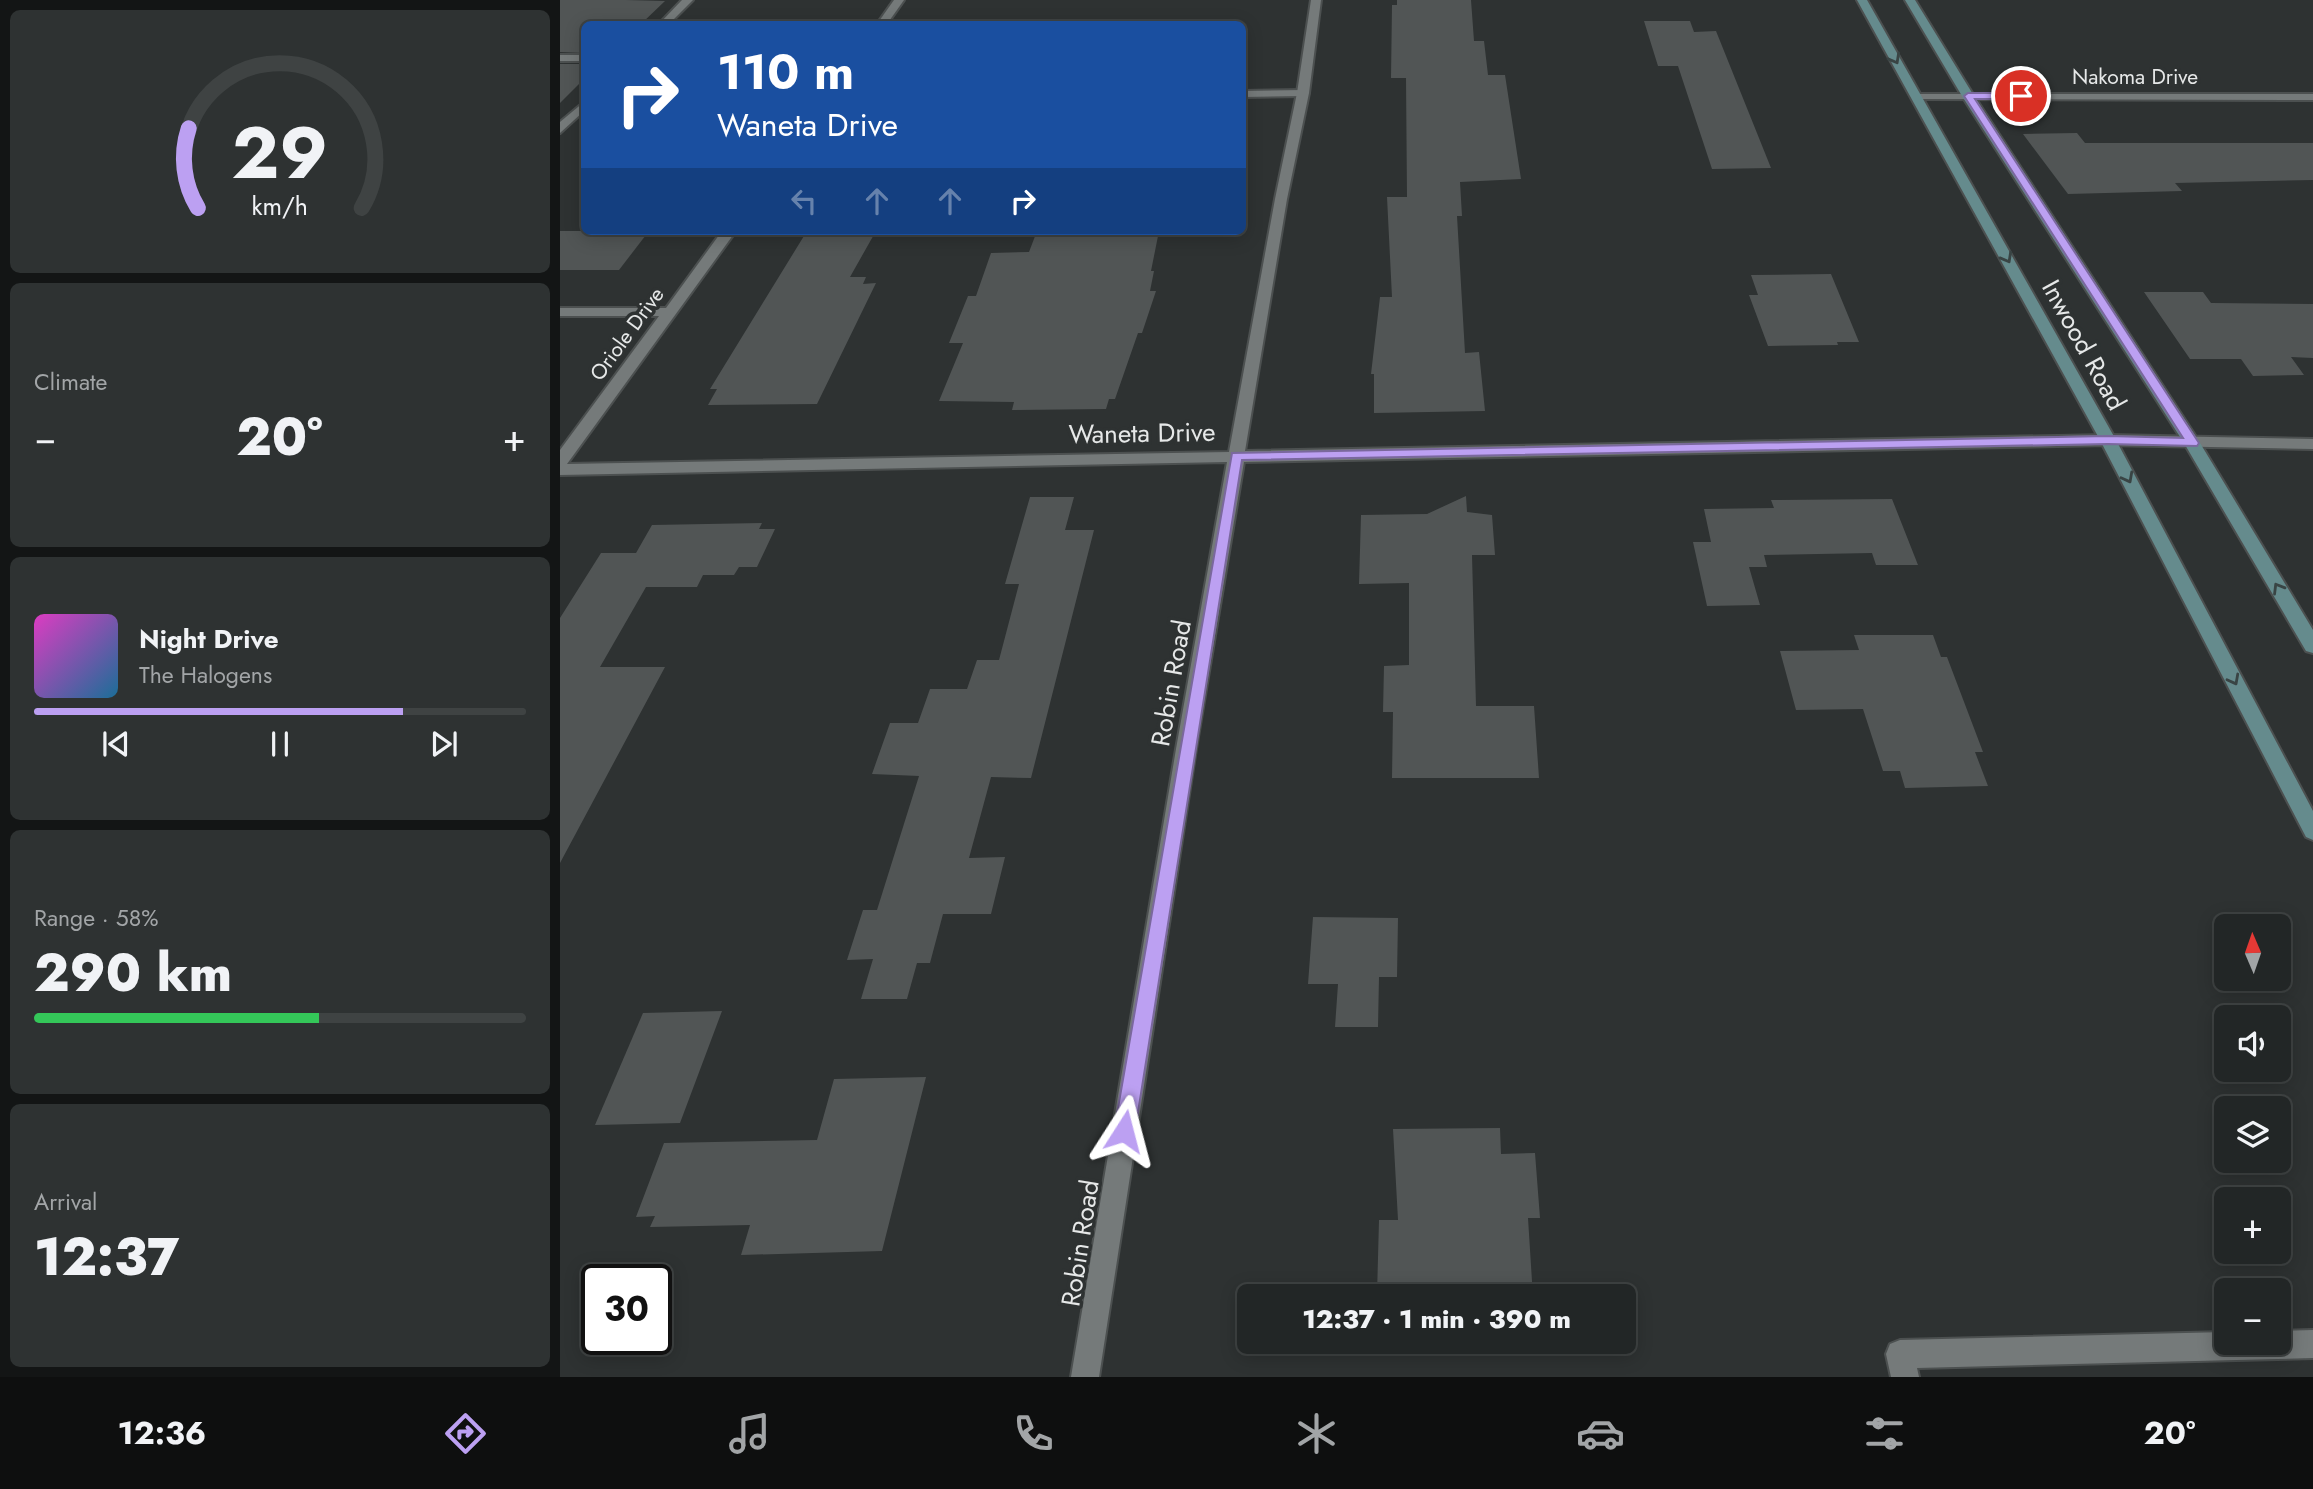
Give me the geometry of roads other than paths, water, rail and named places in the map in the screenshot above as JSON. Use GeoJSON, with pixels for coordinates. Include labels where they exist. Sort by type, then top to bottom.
{"type":"FeatureCollection","features":[{"type":"Feature","properties":{"kind":"main road","name":"Inwood Road"},"geometry":{"type":"LineString","coordinates":[[1862,0],[2108,440],[2313,831]]}},
{"type":"Feature","properties":{"kind":"main road","name":"Inwood Road"},"geometry":{"type":"LineString","coordinates":[[1910,0],[1968,96],[2192,443],[2313,646]]}},
{"type":"Feature","properties":{"kind":"street"},"geometry":{"type":"LineString","coordinates":[[667,21],[688,0]]}},
{"type":"Feature","properties":{"kind":"street"},"geometry":{"type":"LineString","coordinates":[[884,21],[899,0]]}},
{"type":"Feature","properties":{"kind":"street","name":"Robin Road"},"geometry":{"type":"LineString","coordinates":[[1084,1377],[1236,456],[1281,199],[1303,93],[1316,0]]}},
{"type":"Feature","properties":{"kind":"street"},"geometry":{"type":"LineString","coordinates":[[560,58],[581,58]]}},
{"type":"Feature","properties":{"kind":"street"},"geometry":{"type":"LineString","coordinates":[[1246,94],[1303,93]]}},
{"type":"Feature","properties":{"kind":"street","name":"Nakoma Drive"},"geometry":{"type":"LineString","coordinates":[[1916,96],[2313,97]]}},
{"type":"Feature","properties":{"kind":"street"},"geometry":{"type":"LineString","coordinates":[[560,129],[581,108]]}},
{"type":"Feature","properties":{"kind":"street","name":"Oriole Drive"},"geometry":{"type":"LineString","coordinates":[[560,462],[726,235]]}},
{"type":"Feature","properties":{"kind":"street"},"geometry":{"type":"LineString","coordinates":[[560,312],[668,312]]}},
{"type":"Feature","properties":{"kind":"street","name":"Waneta Drive"},"geometry":{"type":"LineString","coordinates":[[560,470],[2108,440],[2313,444]]}},
{"type":"Feature","properties":{"kind":"lane"},"geometry":{"type":"LineString","coordinates":[[1905,1377],[1900,1354],[2313,1344]]}}]}
